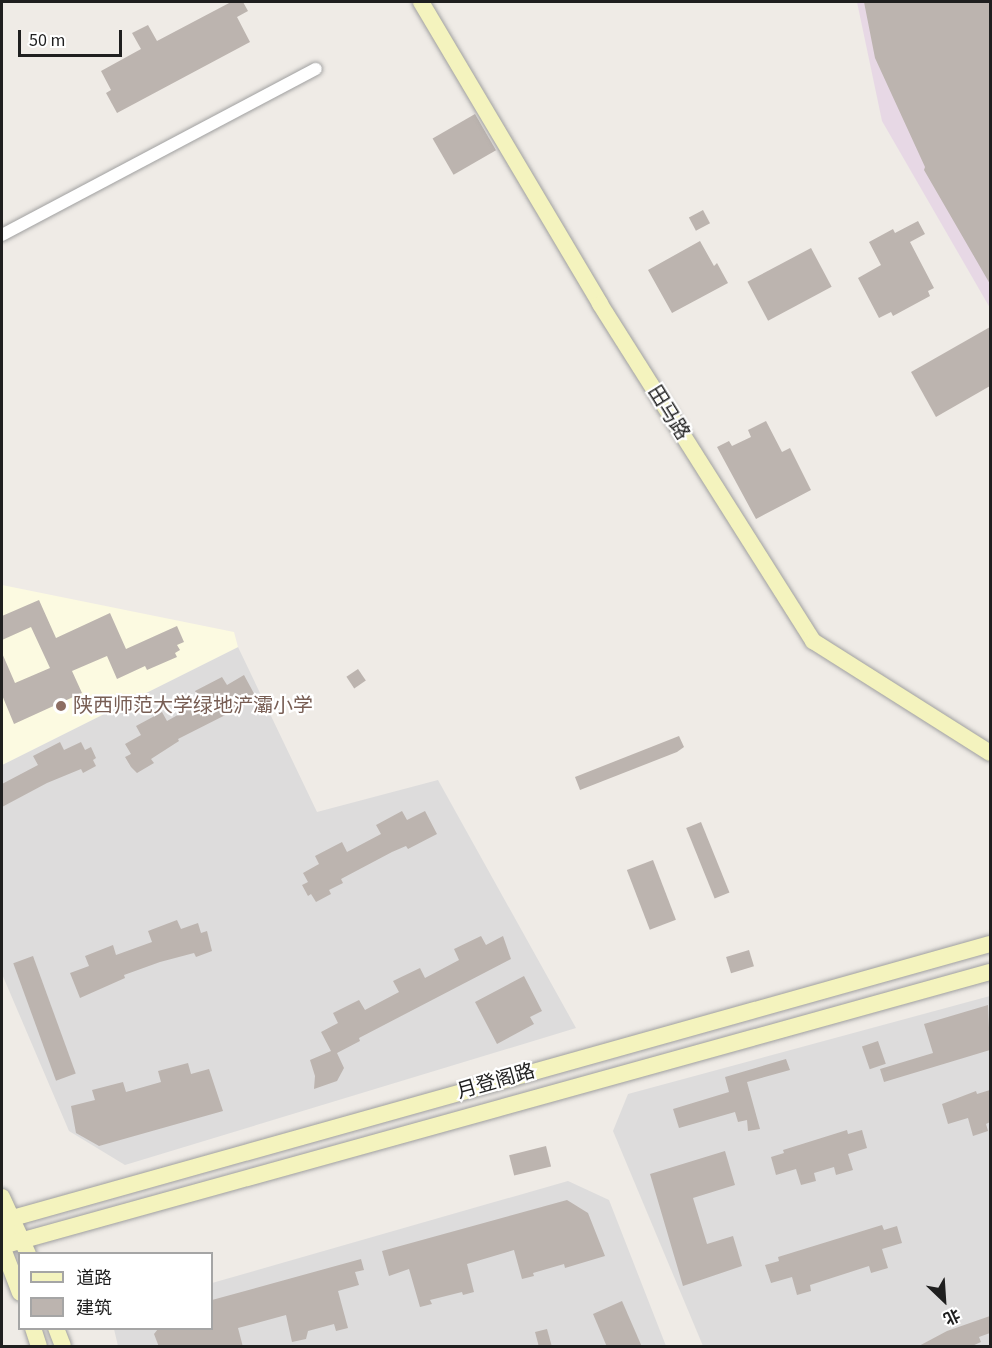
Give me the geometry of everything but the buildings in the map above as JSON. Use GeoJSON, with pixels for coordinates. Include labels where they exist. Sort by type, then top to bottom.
{"type":"FeatureCollection","features":[{"type":"Feature","properties":{"kind":"main road","name":"田马路"},"geometry":{"type":"LineString","coordinates":[[421,2],[600,304],[813,641],[990,753]]}},
{"type":"Feature","properties":{"kind":"main road","name":"月登阁路"},"geometry":{"type":"LineString","coordinates":[[6,1220],[990,944]]}},
{"type":"Feature","properties":{"kind":"main road","name":"月登阁路"},"geometry":{"type":"LineString","coordinates":[[2,1246],[26,1248],[990,972]]}},
{"type":"Feature","properties":{"kind":"main road"},"geometry":{"type":"LineString","coordinates":[[2,1197],[6,1220],[2,1246],[18,1288]]}},
{"type":"Feature","properties":{"kind":"main road"},"geometry":{"type":"LineString","coordinates":[[6,1220],[26,1248]]}},
{"type":"Feature","properties":{"kind":"main road"},"geometry":{"type":"LineString","coordinates":[[33,1330],[39,1347]]}},
{"type":"Feature","properties":{"kind":"main road"},"geometry":{"type":"LineString","coordinates":[[56,1330],[63,1347]]}},
{"type":"Feature","properties":{"kind":"street"},"geometry":{"type":"LineString","coordinates":[[2,235],[316,69]]}},
{"type":"Feature","properties":{"kind":"shaded area"},"geometry":{"type":"Polygon","coordinates":[[[857,2],[990,2],[990,308],[882,121],[857,2]]]}},
{"type":"Feature","properties":{"kind":"shaded area","name":"陕西师范大学绿地浐灞小学"},"geometry":{"type":"Polygon","coordinates":[[[2,585],[234,632],[238,647],[2,765],[2,585]]]}},
{"type":"Feature","properties":{"kind":"shaded area"},"geometry":{"type":"Polygon","coordinates":[[[238,647],[317,812],[438,780],[576,1028],[125,1165],[69,1131],[2,974],[2,765],[238,647]]]}},
{"type":"Feature","properties":{"kind":"shaded area"},"geometry":{"type":"Polygon","coordinates":[[[990,996],[990,1346],[703,1346],[613,1131],[628,1094],[990,996]]]}},
{"type":"Feature","properties":{"kind":"shaded area"},"geometry":{"type":"Polygon","coordinates":[[[568,1181],[609,1200],[666,1346],[118,1346],[114,1330],[213,1330],[213,1283],[568,1181]]]}},
{"type":"Feature","properties":{"kind":"place","name":"陕西师范大学绿地浐灞小学"},"geometry":{"type":"Point","coordinates":[61,706]}}]}
